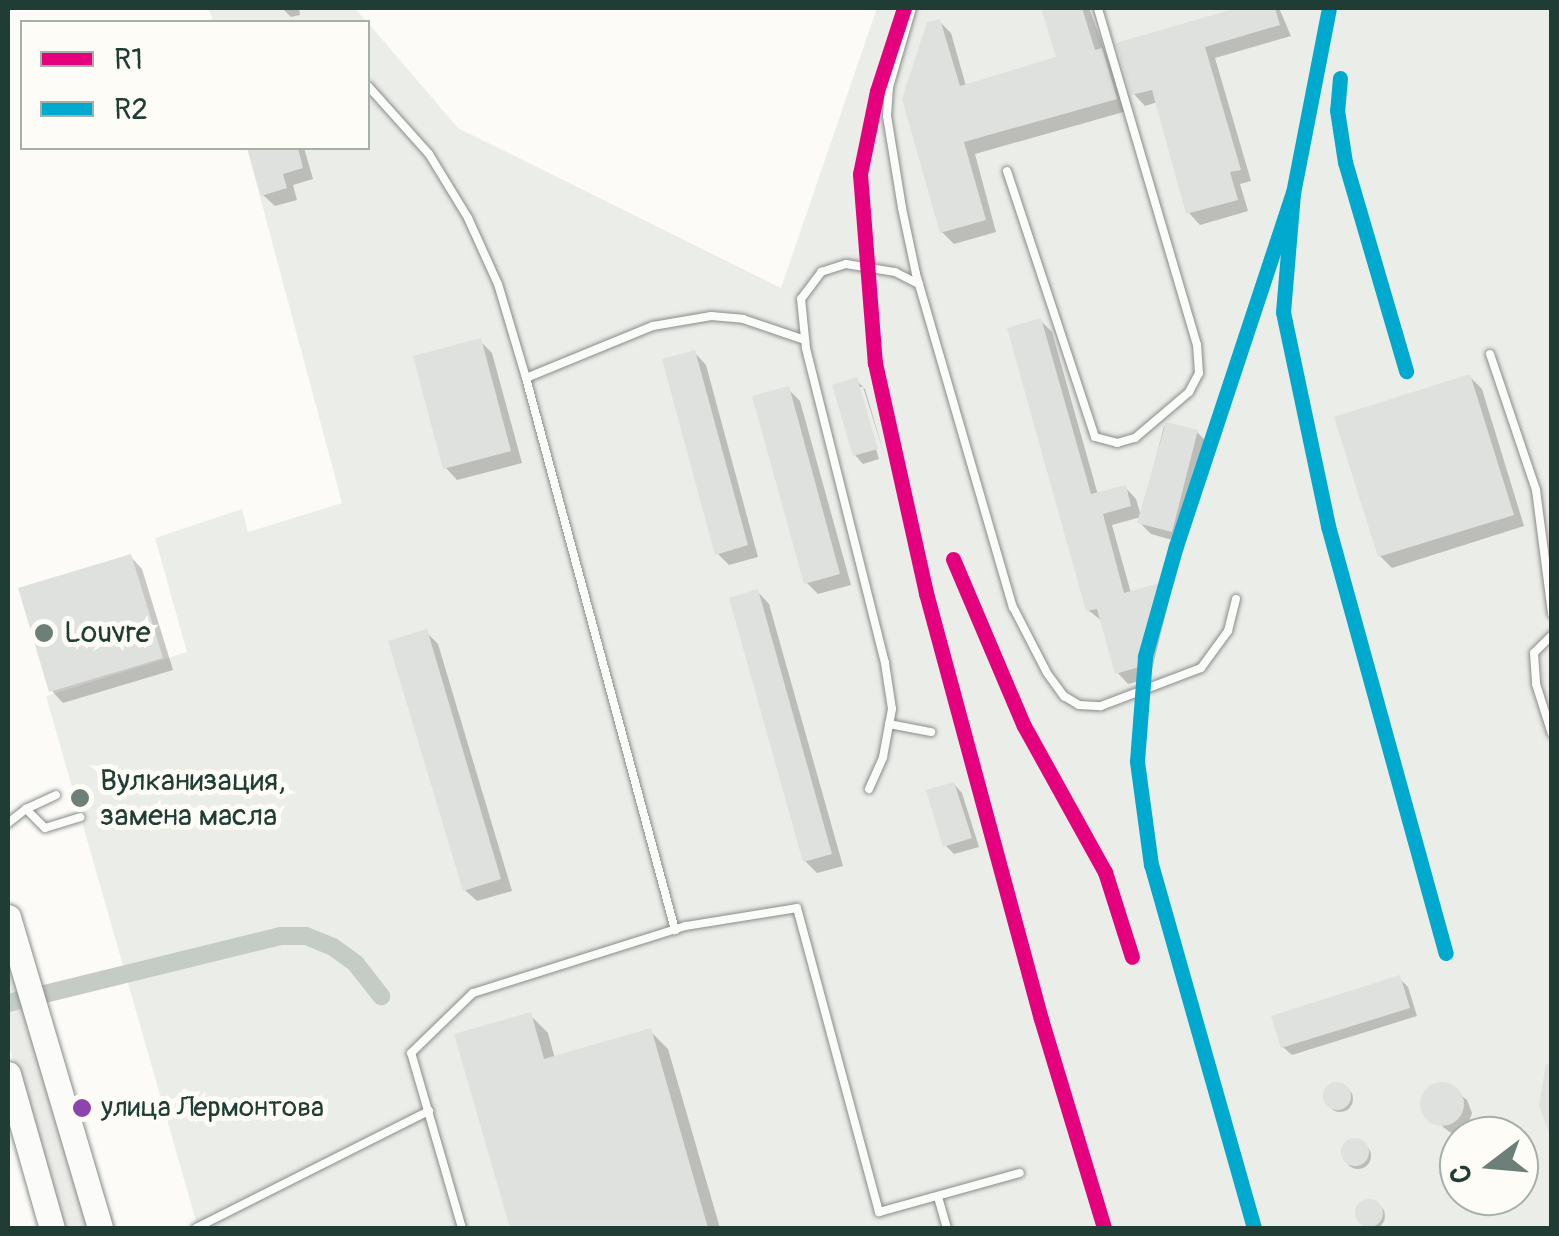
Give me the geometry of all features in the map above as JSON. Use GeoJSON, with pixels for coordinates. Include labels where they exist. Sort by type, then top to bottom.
{"type":"FeatureCollection","features":[{"type":"Feature","properties":{"kind":"main road"},"geometry":{"type":"LineString","coordinates":[[8,917],[100,1228]]}},
{"type":"Feature","properties":{"kind":"main road"},"geometry":{"type":"LineString","coordinates":[[8,1074],[52,1228]]}},
{"type":"Feature","properties":{"kind":"lane"},"geometry":{"type":"LineString","coordinates":[[912,8],[888,87],[887,116],[919,284],[1013,607],[1064,696],[1078,705],[1101,706],[1201,668],[1228,630],[1236,599]]}},
{"type":"Feature","properties":{"kind":"lane"},"geometry":{"type":"LineString","coordinates":[[1007,171],[1095,437],[1117,443],[1136,438],[1189,392],[1199,373],[1198,344],[1098,8]]}},
{"type":"Feature","properties":{"kind":"lane"},"geometry":{"type":"LineString","coordinates":[[370,88],[428,154],[468,218],[498,284],[675,930]]}},
{"type":"Feature","properties":{"kind":"lane"},"geometry":{"type":"LineString","coordinates":[[870,789],[892,709],[886,664],[804,340],[802,299],[822,272],[846,264],[872,267],[919,284]]}},
{"type":"Feature","properties":{"kind":"lane"},"geometry":{"type":"LineString","coordinates":[[526,378],[652,326],[711,316],[743,319],[804,340]]}},
{"type":"Feature","properties":{"kind":"lane"},"geometry":{"type":"LineString","coordinates":[[1490,354],[1536,490],[1552,614]]}},
{"type":"Feature","properties":{"kind":"lane"},"geometry":{"type":"LineString","coordinates":[[1552,635],[1534,653],[1536,684],[1552,734]]}},
{"type":"Feature","properties":{"kind":"lane"},"geometry":{"type":"LineString","coordinates":[[889,724],[931,732]]}},
{"type":"Feature","properties":{"kind":"lane"},"geometry":{"type":"LineString","coordinates":[[8,823],[26,809],[56,795]]}},
{"type":"Feature","properties":{"kind":"lane"},"geometry":{"type":"LineString","coordinates":[[26,809],[45,828],[80,817]]}},
{"type":"Feature","properties":{"kind":"lane"},"geometry":{"type":"LineString","coordinates":[[462,1228],[410,1053],[473,993],[675,930],[796,908],[879,1212],[1020,1173]]}},
{"type":"Feature","properties":{"kind":"lane"},"geometry":{"type":"LineString","coordinates":[[196,1228],[429,1111]]}},
{"type":"Feature","properties":{"kind":"lane"},"geometry":{"type":"LineString","coordinates":[[938,1196],[947,1228]]}},
{"type":"Feature","properties":{"kind":"shaded area"},"geometry":{"type":"Polygon","coordinates":[[[209,8],[354,8],[365,20],[212,20],[209,8]]]}},
{"type":"Feature","properties":{"kind":"shaded area"},"geometry":{"type":"Polygon","coordinates":[[[877,8],[1551,8],[1551,1228],[198,1228],[46,696],[187,652],[155,538],[242,509],[248,532],[342,503],[248,150],[370,150],[370,25],[458,128],[781,288],[877,8]]]}},
{"type":"Feature","properties":{"kind":"shaded area"},"geometry":{"type":"Polygon","coordinates":[[[8,949],[89,1228],[62,1228],[8,1042],[8,949]]]}},
{"type":"Feature","properties":{"kind":"building"},"geometry":{"type":"Polygon","coordinates":[[[1041,8],[1082,8],[1095,50],[1102,48],[1117,99],[964,142],[986,220],[940,233],[902,99],[927,22],[940,19],[960,86],[1056,57],[1041,8]]]}},
{"type":"Feature","properties":{"kind":"building"},"geometry":{"type":"Polygon","coordinates":[[[1237,8],[1275,8],[1280,25],[1205,47],[1241,170],[1230,172],[1238,200],[1186,214],[1152,90],[1131,95],[1116,43],[1237,8]]]}},
{"type":"Feature","properties":{"kind":"building"},"geometry":{"type":"Polygon","coordinates":[[[248,150],[298,150],[303,168],[283,174],[287,188],[261,196],[248,150]]]}},
{"type":"Feature","properties":{"kind":"building"},"geometry":{"type":"Polygon","coordinates":[[[1041,318],[1091,494],[1126,485],[1131,506],[1103,514],[1124,593],[1160,583],[1139,667],[1115,674],[1097,609],[1086,611],[1007,328],[1041,318]]]}},
{"type":"Feature","properties":{"kind":"building"},"geometry":{"type":"Polygon","coordinates":[[[481,338],[511,451],[443,469],[413,356],[481,338]]]}},
{"type":"Feature","properties":{"kind":"building"},"geometry":{"type":"Polygon","coordinates":[[[695,350],[748,545],[715,555],[662,359],[695,350]]]}},
{"type":"Feature","properties":{"kind":"building"},"geometry":{"type":"Polygon","coordinates":[[[1470,374],[1514,515],[1378,557],[1334,417],[1470,374]]]}},
{"type":"Feature","properties":{"kind":"building"},"geometry":{"type":"Polygon","coordinates":[[[857,377],[878,449],[853,456],[832,385],[857,377]]]}},
{"type":"Feature","properties":{"kind":"building"},"geometry":{"type":"Polygon","coordinates":[[[789,386],[840,574],[804,584],[752,396],[789,386]]]}},
{"type":"Feature","properties":{"kind":"building"},"geometry":{"type":"Polygon","coordinates":[[[1166,422],[1198,430],[1172,532],[1137,523],[1166,422]]]}},
{"type":"Feature","properties":{"kind":"building"},"geometry":{"type":"Polygon","coordinates":[[[131,554],[163,658],[49,692],[18,588],[131,554]]]}},
{"type":"Feature","properties":{"kind":"building"},"geometry":{"type":"Polygon","coordinates":[[[758,589],[832,854],[803,862],[729,598],[758,589]]]}},
{"type":"Feature","properties":{"kind":"building"},"geometry":{"type":"Polygon","coordinates":[[[427,629],[501,879],[463,891],[388,641],[427,629]]]}},
{"type":"Feature","properties":{"kind":"building"},"geometry":{"type":"Polygon","coordinates":[[[954,782],[972,838],[943,847],[926,790],[954,782]]]}},
{"type":"Feature","properties":{"kind":"building"},"geometry":{"type":"Polygon","coordinates":[[[1400,975],[1410,1008],[1281,1048],[1271,1016],[1400,975]]]}},
{"type":"Feature","properties":{"kind":"building"},"geometry":{"type":"Polygon","coordinates":[[[531,1012],[544,1059],[651,1028],[708,1228],[510,1228],[454,1034],[531,1012]]]}},
{"type":"Feature","properties":{"kind":"building"},"geometry":{"type":"Polygon","coordinates":[[[1546,1064],[1552,1065],[1551,1139],[1539,1105],[1546,1064]]]}},
{"type":"Feature","properties":{"kind":"building"},"geometry":{"type":"Polygon","coordinates":[[[1337,1082],[1347,1086],[1351,1096],[1347,1106],[1337,1110],[1327,1106],[1323,1096],[1327,1086],[1337,1082]]]}},
{"type":"Feature","properties":{"kind":"building"},"geometry":{"type":"Polygon","coordinates":[[[1442,1082],[1458,1088],[1462,1096],[1460,1116],[1439,1116],[1439,1125],[1426,1120],[1420,1104],[1426,1088],[1442,1082]]]}},
{"type":"Feature","properties":{"kind":"building"},"geometry":{"type":"Polygon","coordinates":[[[1355,1138],[1365,1142],[1369,1152],[1365,1162],[1355,1166],[1345,1162],[1341,1152],[1345,1142],[1355,1138]]]}},
{"type":"Feature","properties":{"kind":"building"},"geometry":{"type":"Polygon","coordinates":[[[1369,1199],[1379,1203],[1383,1213],[1379,1223],[1369,1227],[1359,1223],[1355,1213],[1359,1203],[1369,1199]]]}},
{"type":"Feature","properties":{"kind":"waterway"},"geometry":{"type":"LineString","coordinates":[[8,1003],[280,936],[306,936],[333,947],[356,964],[381,996]]}},
{"type":"Feature","properties":{"kind":"transit line","name":"R1"},"geometry":{"type":"LineString","coordinates":[[904,8],[877,91],[860,174],[875,363],[926,593],[1041,1019],[1104,1228]]}},
{"type":"Feature","properties":{"kind":"transit line","name":"R2"},"geometry":{"type":"LineString","coordinates":[[1329,8],[1293,193],[1283,312],[1328,526],[1446,953]]}},
{"type":"Feature","properties":{"kind":"transit line","name":"R2"},"geometry":{"type":"LineString","coordinates":[[1340,78],[1337,110],[1345,162],[1406,371]]}},
{"type":"Feature","properties":{"kind":"transit line","name":"R2"},"geometry":{"type":"LineString","coordinates":[[1254,1228],[1151,865],[1137,761],[1145,656],[1176,546],[1293,193]]}},
{"type":"Feature","properties":{"kind":"transit line","name":"R1"},"geometry":{"type":"LineString","coordinates":[[953,559],[1024,726],[1105,872],[1132,957]]}},
{"type":"Feature","properties":{"kind":"place","name":"Louvre"},"geometry":{"type":"Point","coordinates":[44,633]}},
{"type":"Feature","properties":{"kind":"place","name":"Вулканизация, замена масла"},"geometry":{"type":"Point","coordinates":[80,798]}},
{"type":"Feature","properties":{"kind":"place","name":"улица Лермонтова"},"geometry":{"type":"Point","coordinates":[82,1108]}}]}
